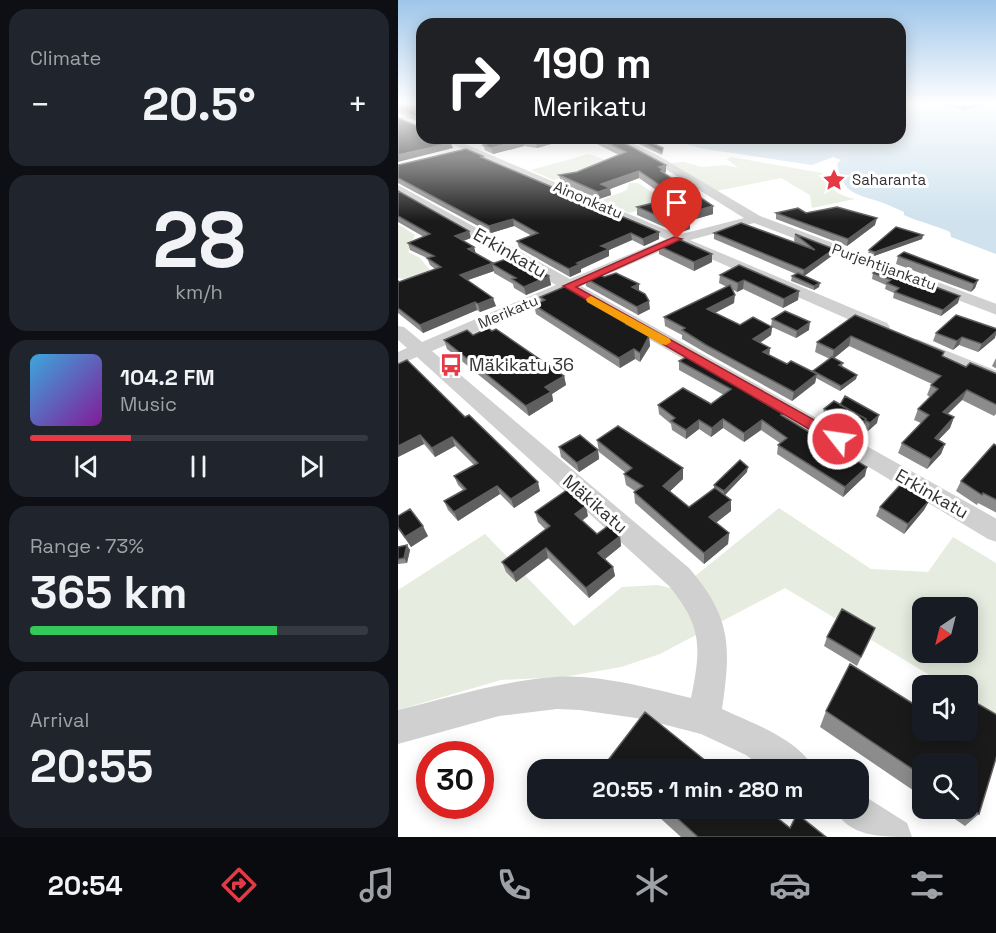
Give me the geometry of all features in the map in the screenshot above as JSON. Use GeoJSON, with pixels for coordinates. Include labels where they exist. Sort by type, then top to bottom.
{"type":"FeatureCollection","features":[{"type":"Feature","properties":{"kind":"street","name":"Ainonkatu"},"geometry":{"type":"LineString","coordinates":[[457,144],[996,378]]}},
{"type":"Feature","properties":{"kind":"street"},"geometry":{"type":"LineString","coordinates":[[449,154],[487,144]]}},
{"type":"Feature","properties":{"kind":"street","name":"Purjehtijankatu"},"geometry":{"type":"LineString","coordinates":[[626,144],[655,158],[755,219],[996,310]]}},
{"type":"Feature","properties":{"kind":"street","name":"Erkinkatu"},"geometry":{"type":"LineString","coordinates":[[398,188],[880,463],[996,532]]}},
{"type":"Feature","properties":{"kind":"street","name":"Merikatu"},"geometry":{"type":"LineString","coordinates":[[398,359],[677,239],[755,219]]}},
{"type":"Feature","properties":{"kind":"street","name":"Mäkikatu"},"geometry":{"type":"LineString","coordinates":[[398,331],[679,577],[695,594],[706,612],[715,649],[704,718]]}},
{"type":"Feature","properties":{"kind":"street"},"geometry":{"type":"LineString","coordinates":[[398,726],[499,700],[557,693],[644,703],[704,718],[758,743],[781,759]]}},
{"type":"Feature","properties":{"kind":"street"},"geometry":{"type":"LineString","coordinates":[[868,819],[893,837]]}},
{"type":"Feature","properties":{"kind":"shaded area"},"geometry":{"type":"Polygon","coordinates":[[[589,154],[612,162],[553,180],[531,170],[589,154]]]}},
{"type":"Feature","properties":{"kind":"shaded area"},"geometry":{"type":"Polygon","coordinates":[[[731,157],[822,173],[835,190],[855,199],[812,208],[810,195],[781,178],[716,191],[670,163],[684,162],[702,167],[725,165],[738,168],[727,159],[731,157]]]}},
{"type":"Feature","properties":{"kind":"shaded area"},"geometry":{"type":"Polygon","coordinates":[[[629,183],[638,183],[664,200],[663,203],[629,213],[604,202],[604,199],[627,190],[629,183]]]}},
{"type":"Feature","properties":{"kind":"shaded area"},"geometry":{"type":"Polygon","coordinates":[[[398,224],[415,235],[408,252],[420,258],[430,270],[420,277],[398,278],[398,224]]]}},
{"type":"Feature","properties":{"kind":"shaded area"},"geometry":{"type":"Polygon","coordinates":[[[779,508],[871,569],[928,572],[953,537],[996,563],[996,716],[978,705],[978,675],[929,675],[785,588],[660,654],[621,667],[564,677],[501,680],[398,710],[398,590],[485,534],[574,626],[622,587],[658,585],[678,590],[779,508]]]}},
{"type":"Feature","properties":{"kind":"water"},"geometry":{"type":"Polygon","coordinates":[[[997,143],[996,254],[951,237],[950,232],[904,215],[904,212],[900,210],[852,191],[844,184],[839,172],[837,164],[841,160],[833,157],[812,165],[685,144],[997,143]]]}},
{"type":"Feature","properties":{"kind":"building"},"geometry":{"type":"Polygon","coordinates":[[[398,143],[447,144],[398,155],[398,143]]]}},
{"type":"Feature","properties":{"kind":"building"},"geometry":{"type":"Polygon","coordinates":[[[486,144],[507,144],[491,148],[483,145],[486,144]]]}},
{"type":"Feature","properties":{"kind":"building"},"geometry":{"type":"Polygon","coordinates":[[[609,144],[626,144],[666,165],[659,167],[664,170],[661,171],[713,206],[678,216],[690,221],[678,224],[637,207],[677,197],[639,171],[601,184],[610,188],[598,192],[559,175],[577,172],[626,152],[609,144]]]}},
{"type":"Feature","properties":{"kind":"building"},"geometry":{"type":"Polygon","coordinates":[[[645,144],[655,144],[663,148],[662,152],[645,144]]]}},
{"type":"Feature","properties":{"kind":"building"},"geometry":{"type":"Polygon","coordinates":[[[466,149],[659,232],[643,239],[631,233],[601,246],[609,249],[569,269],[517,241],[538,233],[513,219],[489,226],[398,178],[398,165],[466,149]]]}},
{"type":"Feature","properties":{"kind":"building"},"geometry":{"type":"Polygon","coordinates":[[[398,191],[469,231],[455,236],[474,247],[468,249],[493,263],[460,275],[493,298],[478,304],[475,302],[420,325],[398,308],[398,281],[441,267],[427,258],[434,256],[408,243],[430,234],[398,216],[398,191]]]}},
{"type":"Feature","properties":{"kind":"building"},"geometry":{"type":"Polygon","coordinates":[[[837,207],[877,218],[848,239],[776,213],[798,208],[806,213],[837,207]]]}},
{"type":"Feature","properties":{"kind":"building"},"geometry":{"type":"Polygon","coordinates":[[[741,223],[815,250],[795,234],[834,249],[804,270],[714,233],[741,223]]]}},
{"type":"Feature","properties":{"kind":"building"},"geometry":{"type":"Polygon","coordinates":[[[896,227],[923,235],[875,252],[869,250],[896,227]]]}},
{"type":"Feature","properties":{"kind":"building"},"geometry":{"type":"Polygon","coordinates":[[[676,238],[712,254],[694,262],[659,246],[676,238]]]}},
{"type":"Feature","properties":{"kind":"building"},"geometry":{"type":"Polygon","coordinates":[[[904,252],[978,280],[974,284],[898,256],[904,252]]]}},
{"type":"Feature","properties":{"kind":"building"},"geometry":{"type":"Polygon","coordinates":[[[514,256],[549,276],[524,287],[512,279],[516,278],[492,264],[514,256]]]}},
{"type":"Feature","properties":{"kind":"building"},"geometry":{"type":"Polygon","coordinates":[[[739,265],[799,291],[784,299],[744,280],[738,283],[720,275],[739,265]]]}},
{"type":"Feature","properties":{"kind":"building"},"geometry":{"type":"Polygon","coordinates":[[[882,267],[960,296],[943,310],[895,292],[899,288],[887,283],[891,280],[873,273],[882,267]]]}},
{"type":"Feature","properties":{"kind":"building"},"geometry":{"type":"Polygon","coordinates":[[[597,273],[604,277],[616,273],[639,284],[632,287],[645,294],[649,301],[637,307],[585,278],[597,273]]]}},
{"type":"Feature","properties":{"kind":"building"},"geometry":{"type":"Polygon","coordinates":[[[798,273],[820,283],[814,286],[792,276],[798,273]]]}},
{"type":"Feature","properties":{"kind":"building"},"geometry":{"type":"Polygon","coordinates":[[[730,285],[735,295],[707,309],[740,325],[753,317],[772,327],[753,339],[770,348],[763,352],[787,364],[791,361],[817,374],[794,392],[706,345],[682,330],[685,328],[664,317],[730,285]]]}},
{"type":"Feature","properties":{"kind":"building"},"geometry":{"type":"Polygon","coordinates":[[[566,286],[629,321],[626,324],[649,336],[640,353],[634,349],[619,358],[534,305],[545,300],[540,297],[566,286]]]}},
{"type":"Feature","properties":{"kind":"building"},"geometry":{"type":"Polygon","coordinates":[[[785,311],[810,322],[797,331],[772,319],[785,311]]]}},
{"type":"Feature","properties":{"kind":"building"},"geometry":{"type":"Polygon","coordinates":[[[855,315],[944,352],[942,356],[966,367],[970,363],[997,374],[997,405],[967,390],[943,412],[954,417],[935,438],[945,444],[931,459],[902,443],[929,415],[918,409],[938,389],[931,385],[941,376],[851,336],[834,350],[817,342],[855,315]]]}},
{"type":"Feature","properties":{"kind":"building"},"geometry":{"type":"Polygon","coordinates":[[[956,315],[997,329],[997,331],[982,344],[962,337],[957,341],[936,333],[956,315]]]}},
{"type":"Feature","properties":{"kind":"building"},"geometry":{"type":"Polygon","coordinates":[[[488,328],[492,331],[496,329],[564,376],[545,387],[551,392],[526,406],[444,340],[467,330],[473,335],[488,328]]]}},
{"type":"Feature","properties":{"kind":"building"},"geometry":{"type":"Polygon","coordinates":[[[688,356],[749,390],[746,392],[867,467],[845,487],[778,445],[787,438],[762,420],[744,433],[723,419],[712,428],[699,420],[686,430],[671,421],[675,418],[658,405],[683,388],[711,404],[731,389],[679,361],[688,356]]]}},
{"type":"Feature","properties":{"kind":"building"},"geometry":{"type":"Polygon","coordinates":[[[832,357],[843,363],[839,365],[857,375],[841,386],[813,371],[832,357]]]}},
{"type":"Feature","properties":{"kind":"building"},"geometry":{"type":"Polygon","coordinates":[[[407,360],[465,417],[469,415],[538,482],[511,499],[497,486],[454,512],[444,501],[466,489],[454,476],[478,463],[452,437],[432,448],[420,435],[398,446],[398,364],[407,360]]]}},
{"type":"Feature","properties":{"kind":"building"},"geometry":{"type":"Polygon","coordinates":[[[845,396],[879,415],[870,423],[840,405],[845,396]]]}},
{"type":"Feature","properties":{"kind":"building"},"geometry":{"type":"Polygon","coordinates":[[[834,401],[866,419],[857,427],[824,409],[834,401]]]}},
{"type":"Feature","properties":{"kind":"building"},"geometry":{"type":"Polygon","coordinates":[[[618,426],[683,468],[663,486],[689,507],[715,488],[731,500],[709,517],[729,533],[704,553],[634,492],[643,486],[624,474],[632,468],[597,440],[618,426]]]}},
{"type":"Feature","properties":{"kind":"building"},"geometry":{"type":"Polygon","coordinates":[[[580,435],[598,450],[577,463],[559,447],[580,435]]]}},
{"type":"Feature","properties":{"kind":"building"},"geometry":{"type":"Polygon","coordinates":[[[994,444],[997,446],[997,500],[983,493],[982,495],[961,481],[994,444]]]}},
{"type":"Feature","properties":{"kind":"building"},"geometry":{"type":"Polygon","coordinates":[[[740,460],[748,467],[724,491],[714,485],[740,460]]]}},
{"type":"Feature","properties":{"kind":"building"},"geometry":{"type":"Polygon","coordinates":[[[901,484],[929,501],[908,524],[880,507],[901,484]]]}},
{"type":"Feature","properties":{"kind":"building"},"geometry":{"type":"Polygon","coordinates":[[[567,490],[586,506],[575,514],[597,534],[608,526],[620,536],[598,553],[613,567],[586,588],[546,548],[513,573],[502,562],[550,526],[535,512],[567,490]]]}},
{"type":"Feature","properties":{"kind":"building"},"geometry":{"type":"Polygon","coordinates":[[[410,509],[423,526],[405,537],[398,527],[398,516],[410,509]]]}},
{"type":"Feature","properties":{"kind":"building"},"geometry":{"type":"Polygon","coordinates":[[[407,545],[404,558],[398,559],[398,547],[407,545]]]}},
{"type":"Feature","properties":{"kind":"building"},"geometry":{"type":"Polygon","coordinates":[[[842,609],[875,628],[861,657],[827,637],[842,609]]]}},
{"type":"Feature","properties":{"kind":"building"},"geometry":{"type":"Polygon","coordinates":[[[850,664],[912,703],[912,741],[978,741],[978,704],[997,715],[997,755],[979,814],[978,753],[912,753],[912,769],[826,711],[850,664]]]}},
{"type":"Feature","properties":{"kind":"building"},"geometry":{"type":"Polygon","coordinates":[[[645,712],[703,759],[609,759],[645,712]]]}},
{"type":"Feature","properties":{"kind":"building"},"geometry":{"type":"Polygon","coordinates":[[[678,819],[779,819],[790,828],[794,819],[803,819],[826,837],[698,837],[678,819]]]}},
{"type":"Feature","properties":{"kind":"slow traffic"},"geometry":{"type":"LineString","coordinates":[[591,299],[666,342]]}},
{"type":"Feature","properties":{"kind":"place","name":"Saharanta"},"geometry":{"type":"Point","coordinates":[834,180]}},
{"type":"Feature","properties":{"kind":"place","name":"Mäkikatu 36"},"geometry":{"type":"Point","coordinates":[451,365]}},
{"type":"Feature","properties":{"kind":"route"},"geometry":{"type":"LineString","coordinates":[[677,239],[568,286],[838,439]]}}]}
